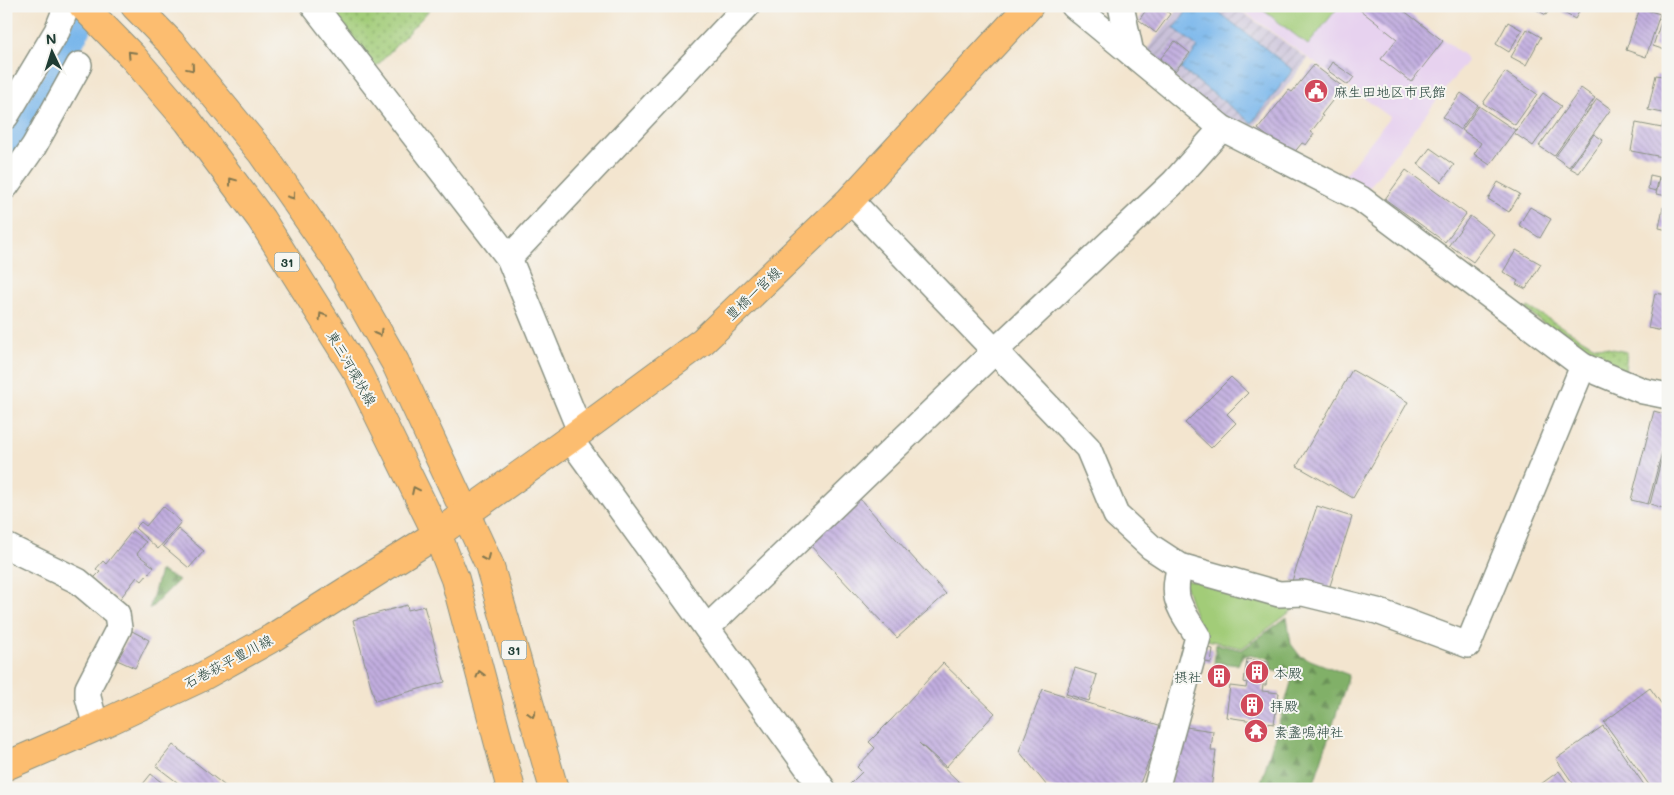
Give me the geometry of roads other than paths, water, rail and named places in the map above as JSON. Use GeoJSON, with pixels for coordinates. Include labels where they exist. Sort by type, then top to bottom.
{"type":"FeatureCollection","features":[{"type":"Feature","properties":{"kind":"main road","name":"31"},"geometry":{"type":"LineString","coordinates":[[135,6],[171,43],[261,152],[338,262],[395,362],[489,564],[554,789]]}},
{"type":"Feature","properties":{"kind":"main road","name":"豊橋一宮線"},"geometry":{"type":"LineString","coordinates":[[437,534],[702,341],[850,200],[1029,6]]}},
{"type":"Feature","properties":{"kind":"main road","name":"東三河環状線"},"geometry":{"type":"LineString","coordinates":[[89,12],[132,56],[188,121],[261,219],[359,375],[437,534],[455,579],[511,789]]}},
{"type":"Feature","properties":{"kind":"main road","name":"石巻萩平豊川線"},"geometry":{"type":"LineString","coordinates":[[6,766],[96,727],[198,679],[280,633],[437,534]]}},
{"type":"Feature","properties":{"kind":"street"},"geometry":{"type":"LineString","coordinates":[[6,116],[57,31],[68,6]]}},
{"type":"Feature","properties":{"kind":"street"},"geometry":{"type":"LineString","coordinates":[[314,6],[509,258],[575,435],[707,628],[822,789]]}},
{"type":"Feature","properties":{"kind":"street"},"geometry":{"type":"LineString","coordinates":[[509,258],[747,6]]}},
{"type":"Feature","properties":{"kind":"street"},"geometry":{"type":"LineString","coordinates":[[1074,6],[1222,128],[1362,199],[1583,366],[1643,391],[1668,396]]}},
{"type":"Feature","properties":{"kind":"street"},"geometry":{"type":"LineString","coordinates":[[1121,6],[1131,53]]}},
{"type":"Feature","properties":{"kind":"street"},"geometry":{"type":"LineString","coordinates":[[6,186],[34,146],[79,65]]}},
{"type":"Feature","properties":{"kind":"street"},"geometry":{"type":"LineString","coordinates":[[707,628],[1174,182],[1222,128]]}},
{"type":"Feature","properties":{"kind":"street"},"geometry":{"type":"LineString","coordinates":[[850,200],[1088,448],[1116,515],[1151,547],[1180,566],[1280,594],[1303,593],[1377,611],[1468,645],[1583,366]]}},
{"type":"Feature","properties":{"kind":"street"},"geometry":{"type":"LineString","coordinates":[[6,546],[78,581],[117,614],[119,628],[88,688],[88,697],[96,727]]}},
{"type":"Feature","properties":{"kind":"street"},"geometry":{"type":"LineString","coordinates":[[1156,789],[1198,637],[1176,600],[1175,582],[1180,566]]}},
{"type":"Feature","properties":{"kind":"water"},"geometry":{"type":"Polygon","coordinates":[[[1191,6],[1211,6],[1293,70],[1252,123],[1181,69],[1198,47],[1174,28],[1191,6]]]}},
{"type":"Feature","properties":{"kind":"waterway"},"geometry":{"type":"LineString","coordinates":[[6,157],[55,76],[93,6]]}},
{"type":"Feature","properties":{"kind":"place","name":"麻生田地区市民館"},"geometry":{"type":"Point","coordinates":[1316,91]}},
{"type":"Feature","properties":{"kind":"place","name":"本殿"},"geometry":{"type":"Point","coordinates":[1257,672]}},
{"type":"Feature","properties":{"kind":"place","name":"摂社"},"geometry":{"type":"Point","coordinates":[1219,676]}},
{"type":"Feature","properties":{"kind":"place","name":"拝殿"},"geometry":{"type":"Point","coordinates":[1252,705]}},
{"type":"Feature","properties":{"kind":"place","name":"素盞嗚神社"},"geometry":{"type":"Point","coordinates":[1256,731]}}]}
